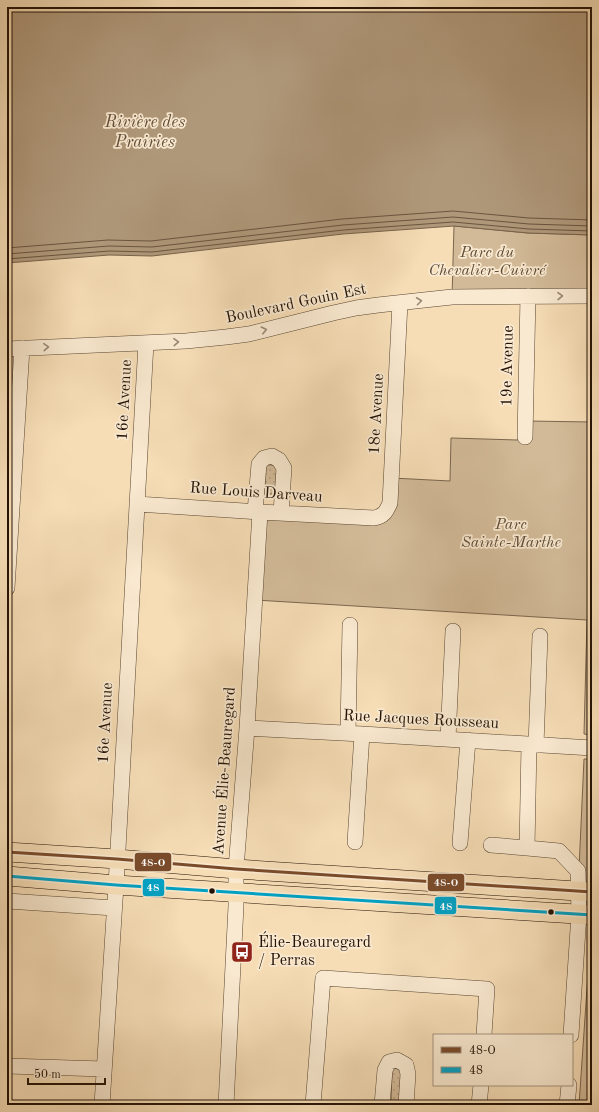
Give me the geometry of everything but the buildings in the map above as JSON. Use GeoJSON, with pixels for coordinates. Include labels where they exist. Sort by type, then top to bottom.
{"type":"FeatureCollection","features":[{"type":"Feature","properties":{"kind":"main road"},"geometry":{"type":"LineString","coordinates":[[7,852],[585,892]]}},
{"type":"Feature","properties":{"kind":"main road"},"geometry":{"type":"LineString","coordinates":[[7,876],[116,885],[585,914]]}},
{"type":"Feature","properties":{"kind":"street","name":"19e Avenue"},"geometry":{"type":"LineString","coordinates":[[524,437],[528,296]]}},
{"type":"Feature","properties":{"kind":"street","name":"Boulevard Gouin Est"},"geometry":{"type":"LineString","coordinates":[[14,349],[146,343],[226,337],[270,329],[333,312],[378,305],[452,297],[592,296]]}},
{"type":"Feature","properties":{"kind":"street","name":"18e Avenue"},"geometry":{"type":"LineString","coordinates":[[374,518],[380,517],[385,513],[390,503],[400,303]]}},
{"type":"Feature","properties":{"kind":"street","name":"16e Avenue"},"geometry":{"type":"LineString","coordinates":[[102,1105],[116,885],[146,343]]}},
{"type":"Feature","properties":{"kind":"street"},"geometry":{"type":"LineString","coordinates":[[7,588],[14,349]]}},
{"type":"Feature","properties":{"kind":"street","name":"Avenue Élie-Beauregard"},"geometry":{"type":"LineString","coordinates":[[226,1105],[236,869],[247,728],[259,464],[264,458],[272,456],[279,460],[284,468],[281,513]]}},
{"type":"Feature","properties":{"kind":"street","name":"Rue Louis Darveau"},"geometry":{"type":"LineString","coordinates":[[137,504],[374,518]]}},
{"type":"Feature","properties":{"kind":"street"},"geometry":{"type":"LineString","coordinates":[[350,625],[355,734],[355,842]]}},
{"type":"Feature","properties":{"kind":"street"},"geometry":{"type":"LineString","coordinates":[[448,739],[453,631]]}},
{"type":"Feature","properties":{"kind":"street"},"geometry":{"type":"LineString","coordinates":[[527,848],[540,636]]}},
{"type":"Feature","properties":{"kind":"street","name":"Rue Jacques Rousseau"},"geometry":{"type":"LineString","coordinates":[[247,728],[592,748]]}},
{"type":"Feature","properties":{"kind":"street"},"geometry":{"type":"LineString","coordinates":[[460,843],[468,740]]}},
{"type":"Feature","properties":{"kind":"street"},"geometry":{"type":"LineString","coordinates":[[491,846],[559,851],[578,871],[585,892],[585,914],[572,1034]]}},
{"type":"Feature","properties":{"kind":"street"},"geometry":{"type":"LineString","coordinates":[[7,901],[114,908]]}},
{"type":"Feature","properties":{"kind":"street"},"geometry":{"type":"LineString","coordinates":[[313,1105],[323,978],[487,989],[484,1034]]}},
{"type":"Feature","properties":{"kind":"street"},"geometry":{"type":"LineString","coordinates":[[382,1105],[385,1070],[389,1062],[397,1060],[406,1065],[408,1074],[406,1105]]}},
{"type":"Feature","properties":{"kind":"street"},"geometry":{"type":"LineString","coordinates":[[7,1066],[104,1069]]}},
{"type":"Feature","properties":{"kind":"street"},"geometry":{"type":"LineString","coordinates":[[479,1105],[481,1086]]}},
{"type":"Feature","properties":{"kind":"street"},"geometry":{"type":"LineString","coordinates":[[567,1105],[569,1086]]}},
{"type":"Feature","properties":{"kind":"green space","name":"Parc du Chevalier-Cuivré"},"geometry":{"type":"Polygon","coordinates":[[[454,226],[528,233],[592,235],[592,296],[452,297],[454,226]]]}},
{"type":"Feature","properties":{"kind":"green space","name":"Parc Sainte-Marthe"},"geometry":{"type":"Polygon","coordinates":[[[528,421],[592,422],[592,735],[584,734],[587,620],[255,600],[260,512],[380,517],[392,478],[450,481],[451,438],[517,440],[525,437],[528,421]]]}},
{"type":"Feature","properties":{"kind":"green space"},"geometry":{"type":"Polygon","coordinates":[[[266,465],[277,465],[275,494],[264,494],[266,465]]]}},
{"type":"Feature","properties":{"kind":"green space"},"geometry":{"type":"Polygon","coordinates":[[[584,759],[592,759],[592,892],[578,891],[584,759]]]}},
{"type":"Feature","properties":{"kind":"green space"},"geometry":{"type":"Polygon","coordinates":[[[591,930],[592,1105],[579,1105],[591,930]]]}},
{"type":"Feature","properties":{"kind":"green space"},"geometry":{"type":"Polygon","coordinates":[[[397,1068],[401,1071],[399,1103],[395,1105],[391,1101],[392,1071],[397,1068]]]}},
{"type":"Feature","properties":{"kind":"water","name":"Rivière des Prairies"},"geometry":{"type":"Polygon","coordinates":[[[7,7],[592,7],[592,235],[528,233],[454,226],[343,234],[152,256],[109,255],[7,263],[7,7]]]}},
{"type":"Feature","properties":{"kind":"transit line","name":"48-O"},"geometry":{"type":"LineString","coordinates":[[7,852],[236,869],[592,892]]}},
{"type":"Feature","properties":{"kind":"transit line","name":"48"},"geometry":{"type":"LineString","coordinates":[[7,876],[116,885],[592,915]]}},
{"type":"Feature","properties":{"kind":"place","name":"Élie-Beauregard / Perras"},"geometry":{"type":"Point","coordinates":[242,952]}}]}
